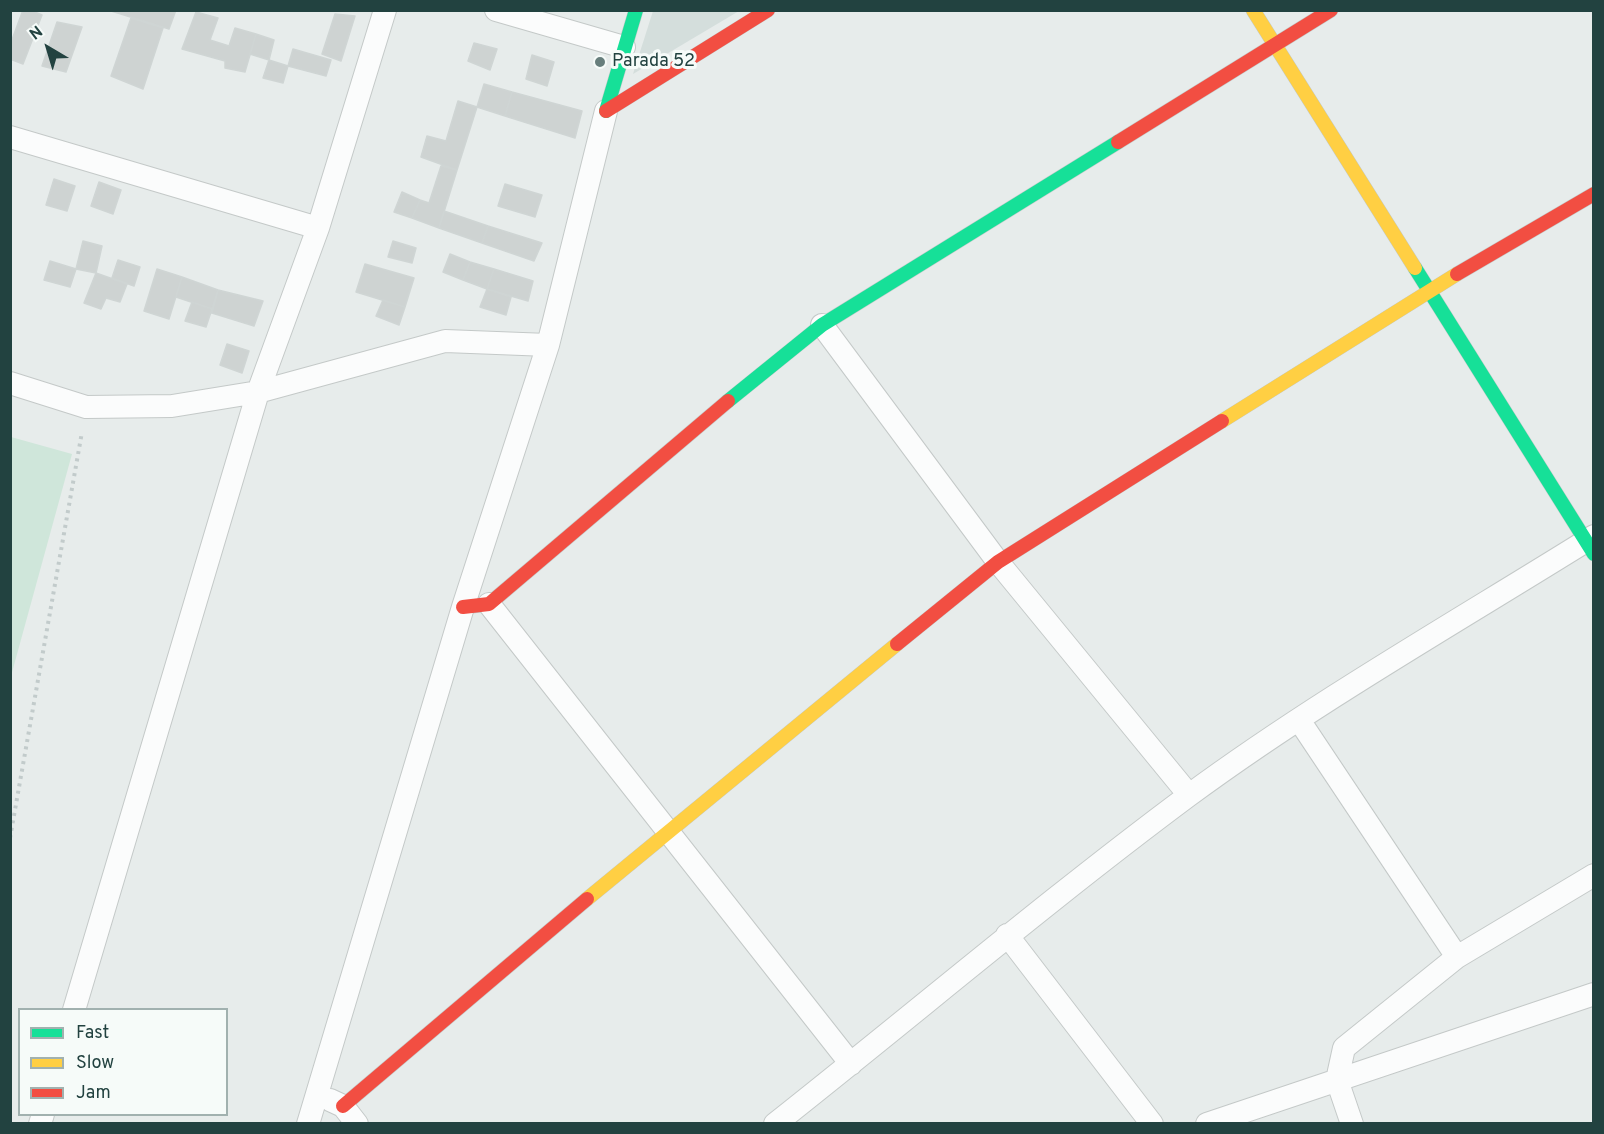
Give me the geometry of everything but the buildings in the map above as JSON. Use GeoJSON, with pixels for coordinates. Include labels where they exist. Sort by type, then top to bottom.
{"type":"FeatureCollection","features":[{"type":"Feature","properties":{"kind":"street"},"geometry":{"type":"LineString","coordinates":[[75,1008],[258,392],[318,228],[385,10]]}},
{"type":"Feature","properties":{"kind":"street"},"geometry":{"type":"LineString","coordinates":[[496,10],[624,47]]}},
{"type":"Feature","properties":{"kind":"street"},"geometry":{"type":"LineString","coordinates":[[308,1124],[463,607],[548,345],[606,111],[636,10]]}},
{"type":"Feature","properties":{"kind":"street"},"geometry":{"type":"LineString","coordinates":[[606,111],[768,10]]}},
{"type":"Feature","properties":{"kind":"street"},"geometry":{"type":"LineString","coordinates":[[775,1124],[1007,935],[1190,795],[1299,720],[1591,544],[1428,291],[1253,10]]}},
{"type":"Feature","properties":{"kind":"street"},"geometry":{"type":"LineString","coordinates":[[463,607],[489,604],[752,381],[822,325],[1331,10]]}},
{"type":"Feature","properties":{"kind":"street"},"geometry":{"type":"LineString","coordinates":[[10,137],[318,228]]}},
{"type":"Feature","properties":{"kind":"street"},"geometry":{"type":"LineString","coordinates":[[343,1106],[668,831],[998,562],[1428,291],[1593,194]]}},
{"type":"Feature","properties":{"kind":"street"},"geometry":{"type":"LineString","coordinates":[[822,325],[998,562],[1190,795]]}},
{"type":"Feature","properties":{"kind":"street"},"geometry":{"type":"LineString","coordinates":[[10,383],[86,407],[172,406],[258,392],[445,341],[548,345]]}},
{"type":"Feature","properties":{"kind":"street"},"geometry":{"type":"LineString","coordinates":[[489,604],[851,1064]]}},
{"type":"Feature","properties":{"kind":"street"},"geometry":{"type":"LineString","coordinates":[[1299,720],[1458,957]]}},
{"type":"Feature","properties":{"kind":"street"},"geometry":{"type":"LineString","coordinates":[[1352,1124],[1337,1080],[1344,1048],[1458,957],[1593,875]]}},
{"type":"Feature","properties":{"kind":"street"},"geometry":{"type":"LineString","coordinates":[[1007,935],[1152,1124]]}},
{"type":"Feature","properties":{"kind":"street"},"geometry":{"type":"LineString","coordinates":[[1207,1124],[1593,994]]}},
{"type":"Feature","properties":{"kind":"street"},"geometry":{"type":"LineString","coordinates":[[317,1094],[343,1106],[357,1124]]}},
{"type":"Feature","properties":{"kind":"path"},"geometry":{"type":"LineString","coordinates":[[10,838],[86,407]]}},
{"type":"Feature","properties":{"kind":"shaded area"},"geometry":{"type":"Polygon","coordinates":[[[653,11],[739,11],[633,74],[653,11]]]}},
{"type":"Feature","properties":{"kind":"green space"},"geometry":{"type":"Polygon","coordinates":[[[10,437],[72,454],[11,676],[10,437]]]}},
{"type":"Feature","properties":{"kind":"traffic: fast"},"geometry":{"type":"LineString","coordinates":[[606,111],[636,10]]}},
{"type":"Feature","properties":{"kind":"traffic: fast"},"geometry":{"type":"LineString","coordinates":[[728,401],[822,325],[1118,142]]}},
{"type":"Feature","properties":{"kind":"traffic: fast"},"geometry":{"type":"LineString","coordinates":[[1415,268],[1594,554]]}},
{"type":"Feature","properties":{"kind":"traffic: slow"},"geometry":{"type":"LineString","coordinates":[[1253,10],[1415,268]]}},
{"type":"Feature","properties":{"kind":"traffic: slow"},"geometry":{"type":"LineString","coordinates":[[1222,421],[1457,274]]}},
{"type":"Feature","properties":{"kind":"traffic: slow"},"geometry":{"type":"LineString","coordinates":[[587,899],[897,644]]}},
{"type":"Feature","properties":{"kind":"traffic: jam"},"geometry":{"type":"LineString","coordinates":[[606,111],[768,10]]}},
{"type":"Feature","properties":{"kind":"traffic: jam"},"geometry":{"type":"LineString","coordinates":[[1118,142],[1331,10]]}},
{"type":"Feature","properties":{"kind":"traffic: jam"},"geometry":{"type":"LineString","coordinates":[[1457,274],[1594,194]]}},
{"type":"Feature","properties":{"kind":"traffic: jam"},"geometry":{"type":"LineString","coordinates":[[463,607],[489,604],[728,401]]}},
{"type":"Feature","properties":{"kind":"traffic: jam"},"geometry":{"type":"LineString","coordinates":[[897,644],[998,562],[1222,421]]}},
{"type":"Feature","properties":{"kind":"traffic: jam"},"geometry":{"type":"LineString","coordinates":[[343,1106],[587,899]]}},
{"type":"Feature","properties":{"kind":"place","name":"Parada 52"},"geometry":{"type":"Point","coordinates":[600,62]}}]}
